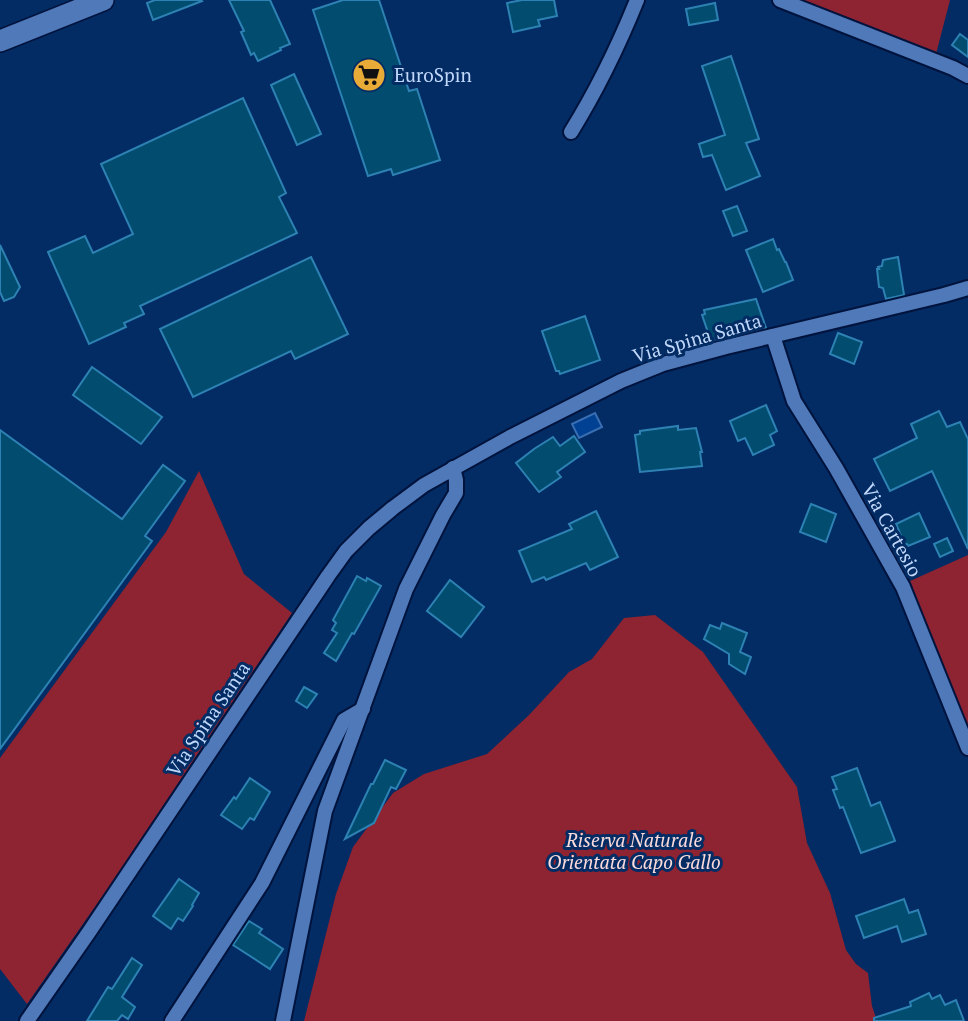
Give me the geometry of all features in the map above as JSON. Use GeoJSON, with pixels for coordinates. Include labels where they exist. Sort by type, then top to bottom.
{"type":"FeatureCollection","features":[{"type":"Feature","properties":{"kind":"main road"},"geometry":{"type":"LineString","coordinates":[[0,41],[74,5],[103,0]]}},
{"type":"Feature","properties":{"kind":"street"},"geometry":{"type":"LineString","coordinates":[[570,132],[594,95],[637,0]]}},
{"type":"Feature","properties":{"kind":"street"},"geometry":{"type":"LineString","coordinates":[[780,0],[968,76]]}},
{"type":"Feature","properties":{"kind":"street","name":"Via Spina Santa"},"geometry":{"type":"LineString","coordinates":[[27,1021],[346,551],[393,508],[453,468],[584,400],[663,364],[968,288]]}},
{"type":"Feature","properties":{"kind":"street","name":"Via Cartesio"},"geometry":{"type":"LineString","coordinates":[[773,336],[794,401],[836,468],[903,587],[968,748]]}},
{"type":"Feature","properties":{"kind":"street"},"geometry":{"type":"LineString","coordinates":[[283,1021],[325,811],[406,589],[456,493],[453,468]]}},
{"type":"Feature","properties":{"kind":"street"},"geometry":{"type":"LineString","coordinates":[[172,1021],[262,883],[344,720],[363,709]]}},
{"type":"Feature","properties":{"kind":"green space"},"geometry":{"type":"Polygon","coordinates":[[[801,0],[950,0],[936,54],[801,0]]]}},
{"type":"Feature","properties":{"kind":"green space"},"geometry":{"type":"Polygon","coordinates":[[[199,471],[244,574],[292,613],[27,1004],[0,969],[0,758],[166,532],[199,471]]]}},
{"type":"Feature","properties":{"kind":"green space"},"geometry":{"type":"Polygon","coordinates":[[[968,555],[968,728],[910,581],[968,555]]]}},
{"type":"Feature","properties":{"kind":"green space","name":"Riserva Naturale Orientata Capo Gallo"},"geometry":{"type":"Polygon","coordinates":[[[655,615],[703,652],[797,787],[807,843],[830,893],[846,950],[856,964],[868,973],[872,1006],[877,1021],[304,1021],[336,894],[353,847],[393,793],[424,774],[487,754],[529,715],[569,672],[592,659],[624,618],[655,615]]]}},
{"type":"Feature","properties":{"kind":"water"},"geometry":{"type":"Polygon","coordinates":[[[595,413],[602,427],[579,438],[572,424],[595,413]]]}},
{"type":"Feature","properties":{"kind":"building"},"geometry":{"type":"Polygon","coordinates":[[[155,0],[202,1],[153,20],[147,3],[155,0]]]}},
{"type":"Feature","properties":{"kind":"building"},"geometry":{"type":"Polygon","coordinates":[[[229,0],[270,0],[290,44],[258,61],[254,53],[251,55],[241,32],[244,31],[229,0]]]}},
{"type":"Feature","properties":{"kind":"building","name":"EuroSpin"},"geometry":{"type":"Polygon","coordinates":[[[343,0],[379,0],[409,91],[417,89],[440,160],[393,175],[391,169],[368,176],[313,10],[343,0]]]}},
{"type":"Feature","properties":{"kind":"building"},"geometry":{"type":"Polygon","coordinates":[[[554,0],[557,16],[538,20],[540,26],[513,32],[507,3],[554,0]]]}},
{"type":"Feature","properties":{"kind":"building"},"geometry":{"type":"Polygon","coordinates":[[[715,3],[718,20],[689,25],[686,9],[715,3]]]}},
{"type":"Feature","properties":{"kind":"building"},"geometry":{"type":"Polygon","coordinates":[[[960,34],[968,40],[968,57],[952,45],[960,34]]]}},
{"type":"Feature","properties":{"kind":"building"},"geometry":{"type":"Polygon","coordinates":[[[731,56],[759,139],[746,143],[760,176],[726,190],[712,155],[703,157],[699,144],[725,135],[702,66],[731,56]]]}},
{"type":"Feature","properties":{"kind":"building"},"geometry":{"type":"Polygon","coordinates":[[[294,74],[321,134],[297,145],[271,85],[294,74]]]}},
{"type":"Feature","properties":{"kind":"building"},"geometry":{"type":"Polygon","coordinates":[[[243,98],[286,193],[279,197],[297,233],[140,306],[144,314],[124,323],[126,327],[89,344],[48,252],[85,236],[93,253],[133,234],[101,164],[243,98]]]}},
{"type":"Feature","properties":{"kind":"building"},"geometry":{"type":"Polygon","coordinates":[[[737,206],[747,231],[733,236],[723,211],[737,206]]]}},
{"type":"Feature","properties":{"kind":"building"},"geometry":{"type":"Polygon","coordinates":[[[773,239],[793,280],[763,292],[746,250],[773,239]]]}},
{"type":"Feature","properties":{"kind":"building"},"geometry":{"type":"Polygon","coordinates":[[[0,245],[20,287],[14,297],[4,301],[0,292],[0,245]]]}},
{"type":"Feature","properties":{"kind":"building"},"geometry":{"type":"Polygon","coordinates":[[[311,257],[348,334],[295,359],[291,351],[193,397],[160,329],[311,257]]]}},
{"type":"Feature","properties":{"kind":"building"},"geometry":{"type":"Polygon","coordinates":[[[898,257],[904,295],[886,299],[883,288],[879,287],[877,269],[882,266],[883,260],[898,257]]]}},
{"type":"Feature","properties":{"kind":"building"},"geometry":{"type":"Polygon","coordinates":[[[756,299],[766,328],[711,341],[702,315],[705,314],[704,310],[756,299]]]}},
{"type":"Feature","properties":{"kind":"building"},"geometry":{"type":"Polygon","coordinates":[[[585,316],[600,360],[560,374],[556,371],[542,331],[585,316]]]}},
{"type":"Feature","properties":{"kind":"building"},"geometry":{"type":"Polygon","coordinates":[[[838,333],[862,342],[854,364],[830,354],[838,333]]]}},
{"type":"Feature","properties":{"kind":"building"},"geometry":{"type":"Polygon","coordinates":[[[92,367],[162,417],[141,444],[73,395],[92,367]]]}},
{"type":"Feature","properties":{"kind":"building"},"geometry":{"type":"Polygon","coordinates":[[[766,405],[777,431],[770,435],[774,445],[753,455],[745,438],[738,441],[730,421],[766,405]]]}},
{"type":"Feature","properties":{"kind":"building"},"geometry":{"type":"Polygon","coordinates":[[[939,411],[947,427],[960,422],[968,439],[968,549],[932,471],[890,491],[874,459],[917,438],[911,424],[939,411]]]}},
{"type":"Feature","properties":{"kind":"building"},"geometry":{"type":"Polygon","coordinates":[[[678,426],[678,430],[696,428],[702,452],[702,466],[640,472],[635,435],[640,434],[640,431],[678,426]]]}},
{"type":"Feature","properties":{"kind":"building"},"geometry":{"type":"Polygon","coordinates":[[[0,430],[122,519],[163,465],[185,481],[145,536],[152,541],[0,749],[0,430]]]}},
{"type":"Feature","properties":{"kind":"building"},"geometry":{"type":"Polygon","coordinates":[[[574,436],[585,452],[557,472],[561,477],[539,492],[516,463],[553,437],[560,446],[574,436]]]}},
{"type":"Feature","properties":{"kind":"building"},"geometry":{"type":"Polygon","coordinates":[[[811,504],[836,514],[826,542],[800,532],[811,504]]]}},
{"type":"Feature","properties":{"kind":"building"},"geometry":{"type":"Polygon","coordinates":[[[596,511],[618,557],[590,570],[586,563],[546,580],[544,577],[532,582],[519,551],[572,529],[569,524],[596,511]]]}},
{"type":"Feature","properties":{"kind":"building"},"geometry":{"type":"Polygon","coordinates":[[[919,513],[930,537],[905,545],[896,524],[919,513]]]}},
{"type":"Feature","properties":{"kind":"building"},"geometry":{"type":"Polygon","coordinates":[[[947,538],[953,551],[940,557],[934,544],[947,538]]]}},
{"type":"Feature","properties":{"kind":"building"},"geometry":{"type":"Polygon","coordinates":[[[357,576],[381,586],[336,661],[324,653],[337,633],[332,630],[336,623],[333,620],[357,576]]]}},
{"type":"Feature","properties":{"kind":"building"},"geometry":{"type":"Polygon","coordinates":[[[450,580],[484,607],[461,637],[427,611],[450,580]]]}},
{"type":"Feature","properties":{"kind":"building"},"geometry":{"type":"Polygon","coordinates":[[[722,623],[747,633],[740,652],[751,657],[745,674],[729,664],[729,654],[704,639],[710,625],[720,629],[722,623]]]}},
{"type":"Feature","properties":{"kind":"building"},"geometry":{"type":"Polygon","coordinates":[[[304,687],[317,694],[307,708],[296,701],[304,687]]]}},
{"type":"Feature","properties":{"kind":"building"},"geometry":{"type":"Polygon","coordinates":[[[385,760],[406,770],[396,789],[391,787],[374,823],[345,839],[371,784],[385,760]]]}},
{"type":"Feature","properties":{"kind":"building"},"geometry":{"type":"Polygon","coordinates":[[[857,768],[871,806],[880,802],[895,841],[861,853],[843,807],[840,808],[833,790],[837,789],[832,777],[857,768]]]}},
{"type":"Feature","properties":{"kind":"building"},"geometry":{"type":"Polygon","coordinates":[[[250,778],[270,792],[254,820],[250,818],[242,829],[221,815],[250,778]]]}},
{"type":"Feature","properties":{"kind":"building"},"geometry":{"type":"Polygon","coordinates":[[[179,879],[199,893],[183,921],[178,918],[171,929],[153,916],[179,879]]]}},
{"type":"Feature","properties":{"kind":"building"},"geometry":{"type":"Polygon","coordinates":[[[904,899],[909,913],[918,910],[926,934],[902,942],[897,926],[864,938],[856,916],[904,899]]]}},
{"type":"Feature","properties":{"kind":"building"},"geometry":{"type":"Polygon","coordinates":[[[249,921],[262,929],[259,933],[283,949],[270,969],[233,945],[249,921]]]}},
{"type":"Feature","properties":{"kind":"building"},"geometry":{"type":"Polygon","coordinates":[[[132,958],[142,965],[122,997],[135,1007],[128,1019],[122,1015],[117,1021],[87,1021],[108,987],[112,989],[132,958]]]}},
{"type":"Feature","properties":{"kind":"building"},"geometry":{"type":"Polygon","coordinates":[[[929,993],[932,999],[940,995],[945,1005],[956,1000],[964,1021],[874,1021],[874,1018],[911,1006],[910,1002],[929,993]]]}},
{"type":"Feature","properties":{"kind":"place","name":"EuroSpin"},"geometry":{"type":"Point","coordinates":[369,75]}}]}
